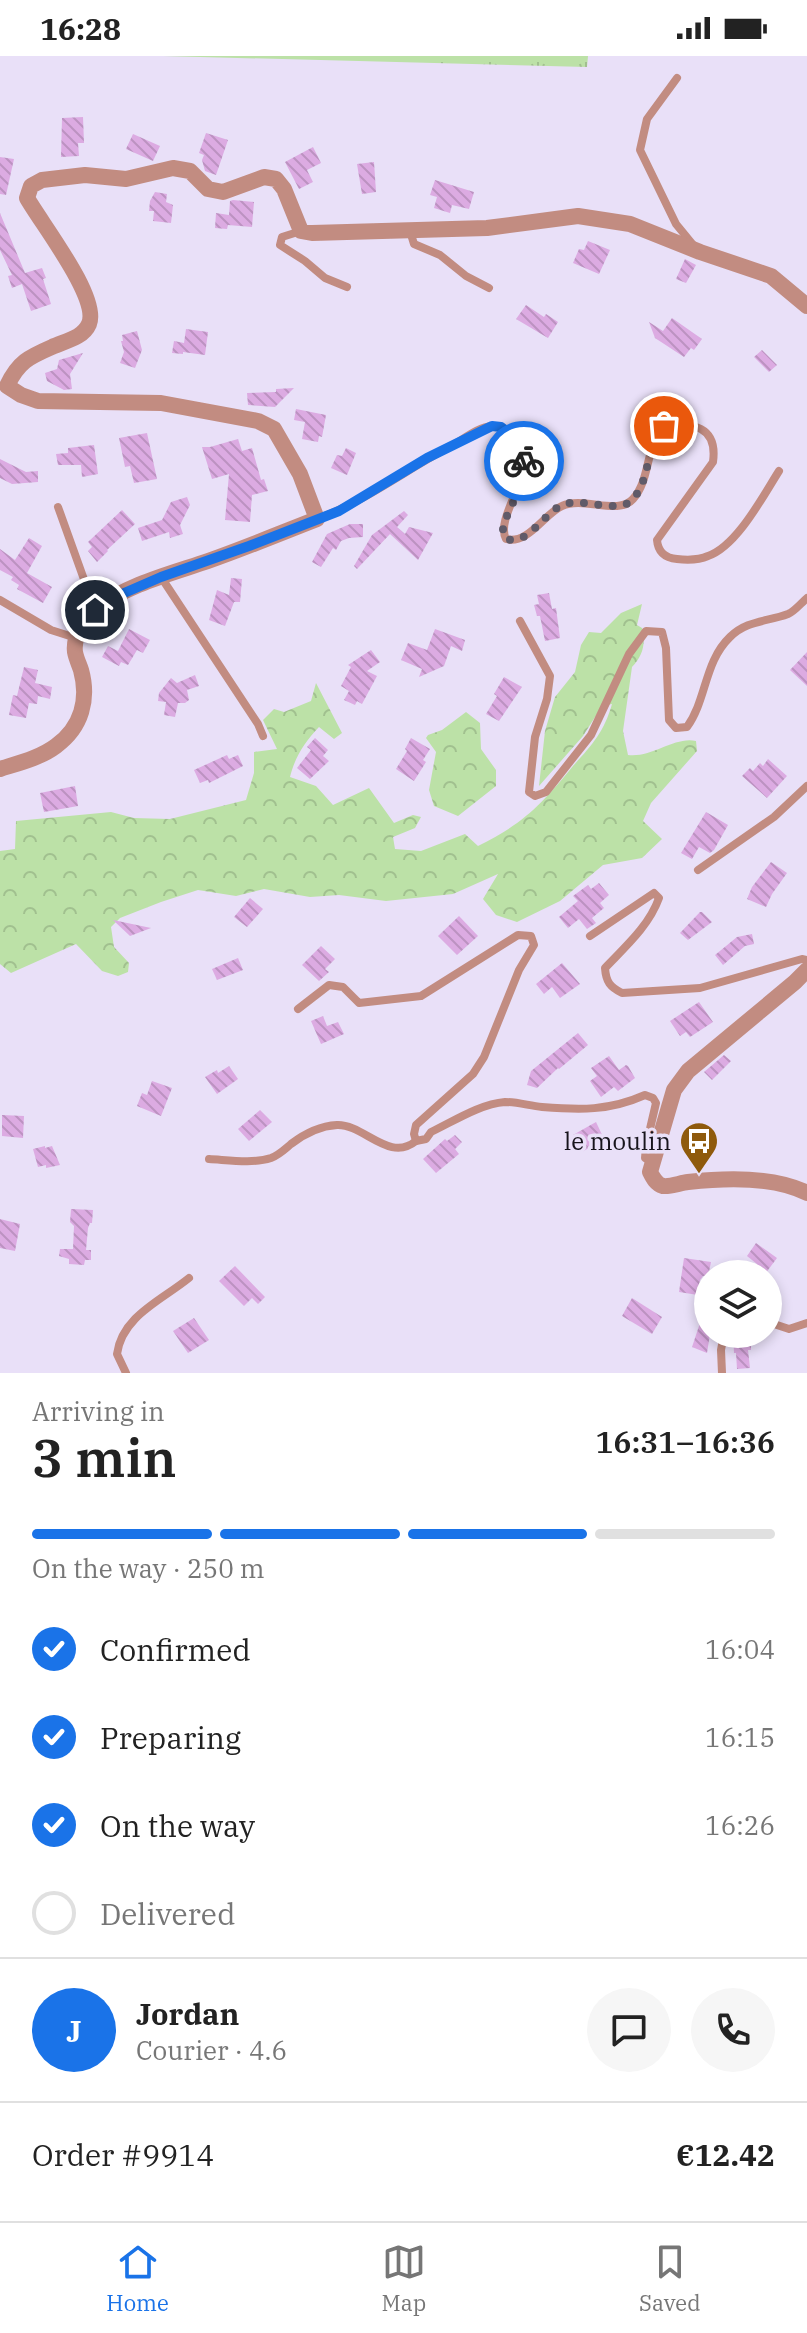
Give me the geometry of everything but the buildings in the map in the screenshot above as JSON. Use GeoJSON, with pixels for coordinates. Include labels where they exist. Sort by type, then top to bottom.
{"type":"FeatureCollection","features":[{"type":"Feature","properties":{"kind":"street"},"geometry":{"type":"LineString","coordinates":[[0,769],[32,759],[56,745],[75,728],[85,702],[82,673],[75,650],[76,638],[95,610],[115,597],[161,577],[317,519],[300,474],[274,429],[258,421],[161,403],[38,401],[4,385],[29,357],[82,334],[89,324],[92,310],[66,258],[27,198],[31,186],[42,180],[85,175],[126,179],[173,168],[190,171],[208,189],[223,192],[264,177],[276,179],[284,189],[301,231],[312,233],[487,228],[578,216],[630,224],[771,276],[807,306]]}},
{"type":"Feature","properties":{"kind":"street"},"geometry":{"type":"LineString","coordinates":[[807,970],[688,1071],[674,1090],[650,1172],[655,1182],[663,1186],[753,1179],[807,1193]]}},
{"type":"Feature","properties":{"kind":"lane"},"geometry":{"type":"LineString","coordinates":[[677,78],[647,119],[640,150],[676,224],[700,252]]}},
{"type":"Feature","properties":{"kind":"lane"},"geometry":{"type":"LineString","coordinates":[[301,231],[282,237],[280,245],[325,278],[347,287]]}},
{"type":"Feature","properties":{"kind":"lane"},"geometry":{"type":"LineString","coordinates":[[403,231],[414,244],[440,255],[466,276],[489,288]]}},
{"type":"Feature","properties":{"kind":"lane"},"geometry":{"type":"LineString","coordinates":[[317,519],[339,511],[427,458],[492,426],[501,427],[521,442],[524,453],[524,468],[503,525],[506,539],[513,541],[523,537],[560,506],[578,501],[618,507],[626,505],[640,488],[656,434],[664,426],[691,424],[705,432],[711,440],[713,462],[657,540],[658,549],[663,555],[673,559],[691,559],[708,556],[724,546],[779,471]]}},
{"type":"Feature","properties":{"kind":"lane"},"geometry":{"type":"LineString","coordinates":[[58,507],[95,610]]}},
{"type":"Feature","properties":{"kind":"lane"},"geometry":{"type":"LineString","coordinates":[[161,577],[263,736]]}},
{"type":"Feature","properties":{"kind":"lane"},"geometry":{"type":"LineString","coordinates":[[520,621],[550,676],[547,699],[535,737],[529,792],[535,796],[546,792],[591,735],[629,654],[646,631],[662,632],[666,648],[669,720],[676,728],[687,727],[696,715],[712,660],[729,637],[747,624],[790,613],[807,598]]}},
{"type":"Feature","properties":{"kind":"lane"},"geometry":{"type":"LineString","coordinates":[[0,600],[51,630],[76,638]]}},
{"type":"Feature","properties":{"kind":"lane"},"geometry":{"type":"LineString","coordinates":[[698,870],[774,817],[807,786]]}},
{"type":"Feature","properties":{"kind":"lane"},"geometry":{"type":"LineString","coordinates":[[590,936],[654,893],[659,898],[654,912],[605,968],[611,988],[622,993],[700,988],[807,960]]}},
{"type":"Feature","properties":{"kind":"lane"},"geometry":{"type":"LineString","coordinates":[[298,1009],[329,985],[343,987],[359,1003],[421,996],[518,935],[531,936],[534,945],[519,970],[484,1057],[473,1074],[416,1125],[416,1141]]}},
{"type":"Feature","properties":{"kind":"lane"},"geometry":{"type":"LineString","coordinates":[[209,1159],[270,1158],[298,1138],[328,1126],[350,1127],[397,1149],[426,1139],[431,1132],[492,1104],[509,1102],[541,1107],[601,1109],[623,1105],[645,1095],[656,1103],[645,1158],[652,1162]]}},
{"type":"Feature","properties":{"kind":"lane"},"geometry":{"type":"LineString","coordinates":[[126,1373],[117,1354],[123,1334],[143,1311],[189,1278]]}},
{"type":"Feature","properties":{"kind":"lane"},"geometry":{"type":"LineString","coordinates":[[782,1327],[789,1329],[807,1323]]}},
{"type":"Feature","properties":{"kind":"lane"},"geometry":{"type":"LineString","coordinates":[[721,1348],[722,1373]]}},
{"type":"Feature","properties":{"kind":"green space"},"geometry":{"type":"Polygon","coordinates":[[[163,56],[588,56],[587,67],[163,56]]]}},
{"type":"Feature","properties":{"kind":"green space"},"geometry":{"type":"Polygon","coordinates":[[[642,604],[637,625],[642,628],[644,639],[641,654],[632,667],[623,731],[628,755],[646,753],[688,740],[696,741],[697,751],[651,803],[643,821],[662,839],[642,858],[603,865],[560,901],[517,922],[496,915],[483,899],[498,874],[453,894],[386,901],[339,895],[310,897],[264,889],[236,896],[198,890],[120,918],[111,927],[114,947],[129,963],[128,972],[118,976],[102,971],[76,944],[11,973],[0,964],[0,851],[15,849],[16,821],[111,812],[134,818],[170,819],[246,800],[254,773],[254,752],[277,749],[263,720],[274,709],[284,712],[311,701],[316,683],[342,733],[334,739],[319,727],[301,750],[290,777],[316,786],[333,805],[369,788],[394,823],[413,815],[421,817],[415,828],[393,837],[395,849],[421,851],[465,834],[478,846],[494,838],[541,802],[597,738],[612,704],[602,706],[583,736],[539,786],[545,731],[555,697],[575,672],[581,645],[589,632],[601,633],[621,613],[642,604]]]}},
{"type":"Feature","properties":{"kind":"green space"},"geometry":{"type":"Polygon","coordinates":[[[466,712],[480,723],[481,749],[496,770],[496,786],[458,816],[434,806],[429,790],[436,752],[426,738],[466,712]]]}},
{"type":"Feature","properties":{"kind":"way so far"},"geometry":{"type":"LineString","coordinates":[[524,461],[515,498],[503,525],[506,539],[513,541],[523,537],[560,506],[578,501],[618,507],[626,505],[640,488],[656,434],[664,426]]}},
{"type":"Feature","properties":{"kind":"place","name":"le moulin"},"geometry":{"type":"Point","coordinates":[699,1175]}},
{"type":"Feature","properties":{"kind":"route"},"geometry":{"type":"LineString","coordinates":[[95,610],[115,597],[161,577],[339,511],[477,431],[492,426],[501,427],[521,442],[524,461]]}}]}
